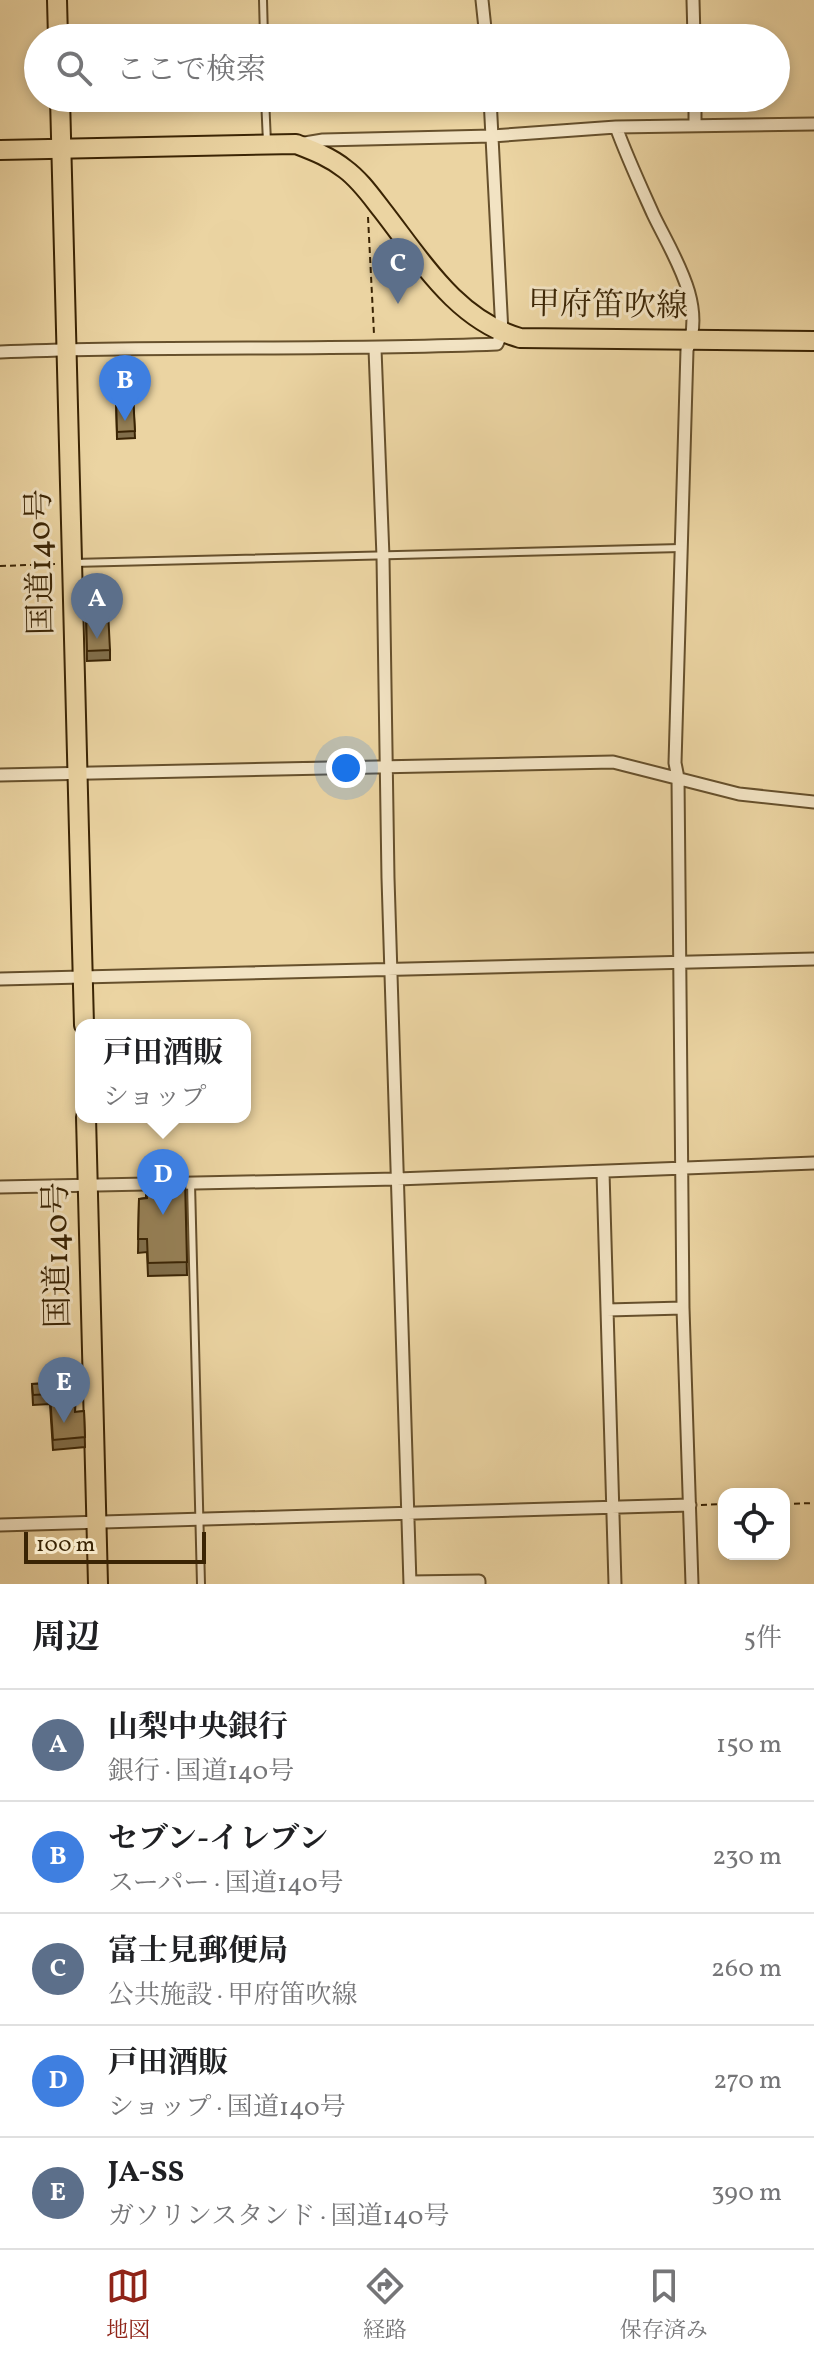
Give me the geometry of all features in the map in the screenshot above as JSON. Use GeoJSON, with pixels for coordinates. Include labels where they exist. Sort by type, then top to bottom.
{"type":"FeatureCollection","features":[{"type":"Feature","properties":{"kind":"main road"},"geometry":{"type":"LineString","coordinates":[[57,0],[58,24]]}},
{"type":"Feature","properties":{"kind":"main road","name":"国道140号"},"geometry":{"type":"LineString","coordinates":[[61,112],[84,1019]]}},
{"type":"Feature","properties":{"kind":"main road","name":"甲府笛吹線"},"geometry":{"type":"LineString","coordinates":[[0,150],[296,144],[325,155],[348,170],[447,292],[469,314],[502,333],[520,338],[814,341]]}},
{"type":"Feature","properties":{"kind":"main road","name":"国道140号"},"geometry":{"type":"LineString","coordinates":[[86,1123],[98,1584]]}},
{"type":"Feature","properties":{"kind":"street"},"geometry":{"type":"LineString","coordinates":[[482,0],[485,24]]}},
{"type":"Feature","properties":{"kind":"street"},"geometry":{"type":"LineString","coordinates":[[693,0],[694,24]]}},
{"type":"Feature","properties":{"kind":"street"},"geometry":{"type":"LineString","coordinates":[[0,352],[67,349],[375,349],[497,344],[502,333],[491,112]]}},
{"type":"Feature","properties":{"kind":"street"},"geometry":{"type":"LineString","coordinates":[[695,112],[695,125]]}},
{"type":"Feature","properties":{"kind":"street"},"geometry":{"type":"LineString","coordinates":[[296,144],[323,140],[492,136],[616,127],[814,124]]}},
{"type":"Feature","properties":{"kind":"street"},"geometry":{"type":"LineString","coordinates":[[616,127],[628,159],[678,260],[694,321],[687,350],[675,763],[678,778],[683,1308],[692,1584]]}},
{"type":"Feature","properties":{"kind":"street"},"geometry":{"type":"LineString","coordinates":[[375,349],[410,1583],[479,1581],[479,1584]]}},
{"type":"Feature","properties":{"kind":"street"},"geometry":{"type":"LineString","coordinates":[[0,775],[613,762],[739,794],[814,802]]}},
{"type":"Feature","properties":{"kind":"street"},"geometry":{"type":"LineString","coordinates":[[0,979],[814,959]]}},
{"type":"Feature","properties":{"kind":"street"},"geometry":{"type":"LineString","coordinates":[[0,1187],[397,1179],[814,1163]]}},
{"type":"Feature","properties":{"kind":"street"},"geometry":{"type":"LineString","coordinates":[[603,1172],[615,1584]]}},
{"type":"Feature","properties":{"kind":"street"},"geometry":{"type":"LineString","coordinates":[[607,1310],[683,1308]]}},
{"type":"Feature","properties":{"kind":"street"},"geometry":{"type":"LineString","coordinates":[[0,1525],[690,1505]]}},
{"type":"Feature","properties":{"kind":"lane"},"geometry":{"type":"LineString","coordinates":[[263,0],[264,24]]}},
{"type":"Feature","properties":{"kind":"lane"},"geometry":{"type":"LineString","coordinates":[[266,112],[267,143]]}},
{"type":"Feature","properties":{"kind":"lane"},"geometry":{"type":"LineString","coordinates":[[71,563],[681,548]]}},
{"type":"Feature","properties":{"kind":"lane"},"geometry":{"type":"LineString","coordinates":[[191,1183],[201,1584]]}},
{"type":"Feature","properties":{"kind":"path"},"geometry":{"type":"LineString","coordinates":[[367,192],[375,349]]}},
{"type":"Feature","properties":{"kind":"path"},"geometry":{"type":"LineString","coordinates":[[0,566],[71,563]]}},
{"type":"Feature","properties":{"kind":"path"},"geometry":{"type":"LineString","coordinates":[[790,1504],[814,1503]]}},
{"type":"Feature","properties":{"kind":"path"},"geometry":{"type":"LineString","coordinates":[[690,1505],[718,1504]]}},
{"type":"Feature","properties":{"kind":"building"},"geometry":{"type":"Polygon","coordinates":[[[133,395],[135,431],[117,432],[116,397],[133,395]]]}},
{"type":"Feature","properties":{"kind":"building"},"geometry":{"type":"Polygon","coordinates":[[[108,611],[110,650],[87,651],[86,612],[108,611]]]}},
{"type":"Feature","properties":{"kind":"building"},"geometry":{"type":"Polygon","coordinates":[[[185,1181],[187,1262],[148,1263],[147,1239],[138,1239],[139,1199],[147,1198],[146,1183],[185,1181]]]}},
{"type":"Feature","properties":{"kind":"building"},"geometry":{"type":"Polygon","coordinates":[[[76,1382],[75,1412],[84,1411],[85,1437],[53,1440],[50,1394],[33,1395],[32,1384],[76,1382]]]}},
{"type":"Feature","properties":{"kind":"place","name":"富士見郵便局"},"geometry":{"type":"Point","coordinates":[398,304]}},
{"type":"Feature","properties":{"kind":"place","name":"セブン-イレブン"},"geometry":{"type":"Point","coordinates":[125,421]}},
{"type":"Feature","properties":{"kind":"place","name":"山梨中央銀行"},"geometry":{"type":"Point","coordinates":[97,639]}},
{"type":"Feature","properties":{"kind":"place","name":"戸田酒販"},"geometry":{"type":"Point","coordinates":[163,1215]}},
{"type":"Feature","properties":{"kind":"place","name":"JA-SS"},"geometry":{"type":"Point","coordinates":[64,1423]}}]}
